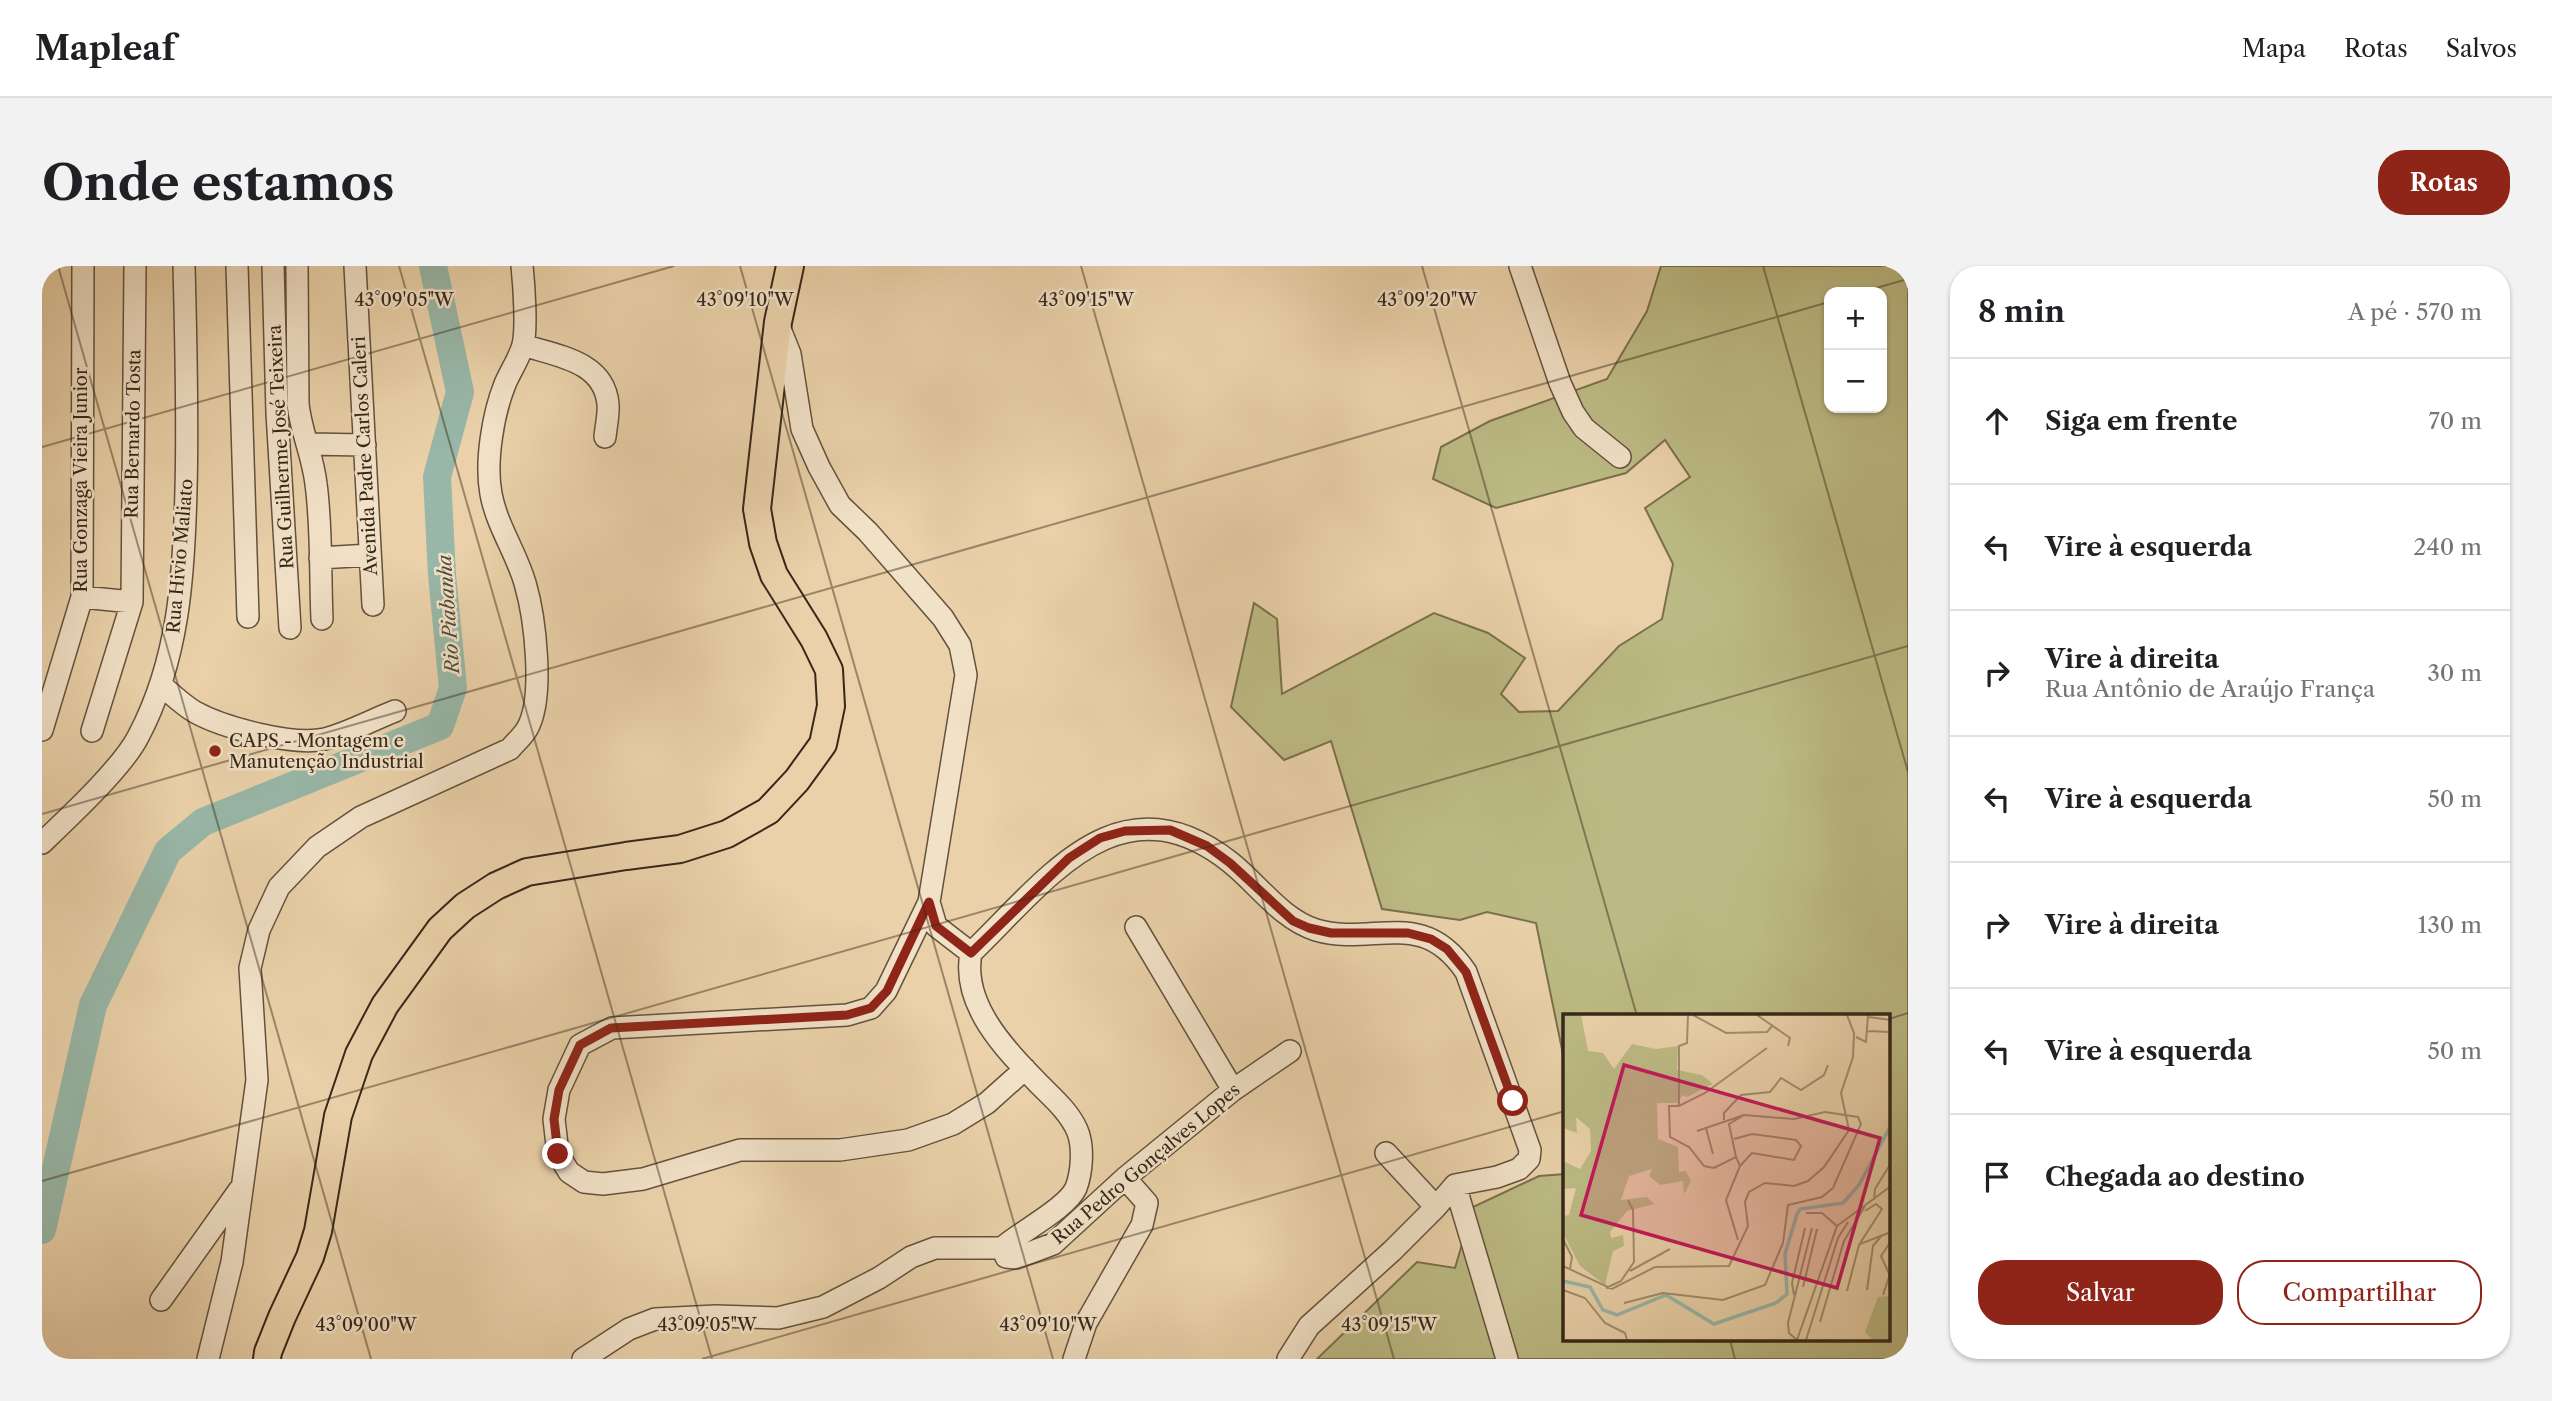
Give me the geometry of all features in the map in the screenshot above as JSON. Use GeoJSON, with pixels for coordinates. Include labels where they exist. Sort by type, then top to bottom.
{"type":"FeatureCollection","features":[{"type":"Feature","properties":{"kind":"main road"},"geometry":{"type":"LineString","coordinates":[[268,1359],[268,1352],[310,1257],[318,1231],[338,1115],[359,1054],[385,1005],[440,929],[475,899],[527,872],[680,849],[727,834],[768,811],[797,780],[823,744],[831,706],[829,670],[814,639],[774,575],[763,543],[757,509],[778,322],[790,266]]}},
{"type":"Feature","properties":{"kind":"street","name":"Rua Gonzaga Vieira Junior"},"geometry":{"type":"LineString","coordinates":[[42,730],[82,597],[83,266]]}},
{"type":"Feature","properties":{"kind":"street","name":"Rua Bernardo Tosta"},"geometry":{"type":"LineString","coordinates":[[92,731],[132,602],[135,266]]}},
{"type":"Feature","properties":{"kind":"street","name":"Rua Hivio Maliato"},"geometry":{"type":"LineString","coordinates":[[45,838],[112,771],[137,740],[162,686],[175,635],[185,546],[188,421],[184,266]]}},
{"type":"Feature","properties":{"kind":"street"},"geometry":{"type":"LineString","coordinates":[[237,266],[248,617]]}},
{"type":"Feature","properties":{"kind":"street","name":"Rua Guilherme José Teixeira"},"geometry":{"type":"LineString","coordinates":[[273,266],[277,413],[289,628]]}},
{"type":"Feature","properties":{"kind":"street","name":"Rua Guilherme José Teixeira"},"geometry":{"type":"LineString","coordinates":[[297,266],[298,404],[300,423],[308,444],[317,487],[322,619]]}},
{"type":"Feature","properties":{"kind":"street","name":"Avenida Padre Carlos Caleri"},"geometry":{"type":"LineString","coordinates":[[355,266],[373,605]]}},
{"type":"Feature","properties":{"kind":"street"},"geometry":{"type":"LineString","coordinates":[[208,1359],[233,1262],[257,1080],[250,968],[260,930],[279,887],[317,848],[361,817],[510,749],[527,729],[533,710],[537,679],[534,631],[525,582],[500,525],[491,494],[489,467],[504,387],[523,345],[522,266]]}},
{"type":"Feature","properties":{"kind":"street"},"geometry":{"type":"LineString","coordinates":[[1520,266],[1560,383],[1573,412],[1584,428],[1620,457]]}},
{"type":"Feature","properties":{"kind":"street"},"geometry":{"type":"LineString","coordinates":[[778,322],[790,354],[802,429],[840,505],[868,532],[943,618],[961,645],[966,675],[929,902],[887,991],[871,1008],[847,1015],[611,1028],[580,1045],[559,1090],[554,1119],[558,1154],[569,1172],[584,1182],[603,1184],[643,1179],[740,1150],[840,1150],[908,1140],[953,1124],[987,1103],[1025,1069]]}},
{"type":"Feature","properties":{"kind":"street"},"geometry":{"type":"LineString","coordinates":[[523,345],[579,363],[593,370],[602,380],[608,405],[605,437]]}},
{"type":"Feature","properties":{"kind":"street"},"geometry":{"type":"LineString","coordinates":[[308,444],[365,445]]}},
{"type":"Feature","properties":{"kind":"street"},"geometry":{"type":"LineString","coordinates":[[320,558],[370,555]]}},
{"type":"Feature","properties":{"kind":"street"},"geometry":{"type":"LineString","coordinates":[[82,597],[132,602]]}},
{"type":"Feature","properties":{"kind":"street"},"geometry":{"type":"LineString","coordinates":[[162,686],[192,710],[209,719],[295,741],[327,738],[395,710]]}},
{"type":"Feature","properties":{"kind":"street"},"geometry":{"type":"LineString","coordinates":[[583,1359],[629,1329],[654,1319],[716,1316],[778,1318],[823,1307],[879,1278],[911,1257],[935,1248],[1002,1248],[1016,1235],[1060,1206],[1075,1189],[1082,1160],[1079,1133],[1068,1114],[995,1034],[976,1002],[968,972],[971,953],[1069,858],[1100,838],[1125,831],[1150,829],[1170,830],[1207,846],[1230,863],[1293,921],[1309,928],[1331,933],[1408,933],[1431,939],[1447,949],[1466,972],[1530,1150],[1529,1159],[1519,1169],[1497,1177],[1455,1185],[1436,1208],[1309,1326],[1288,1359]]}},
{"type":"Feature","properties":{"kind":"street"},"geometry":{"type":"LineString","coordinates":[[929,902],[936,926],[971,953]]}},
{"type":"Feature","properties":{"kind":"street"},"geometry":{"type":"LineString","coordinates":[[1136,927],[1233,1090]]}},
{"type":"Feature","properties":{"kind":"street","name":"Rua Pedro Gonçalves Lopes"},"geometry":{"type":"LineString","coordinates":[[1002,1248],[1006,1257],[1016,1258],[1053,1244],[1125,1178],[1233,1090],[1290,1051]]}},
{"type":"Feature","properties":{"kind":"street"},"geometry":{"type":"LineString","coordinates":[[1386,1153],[1436,1208]]}},
{"type":"Feature","properties":{"kind":"street"},"geometry":{"type":"LineString","coordinates":[[1073,1359],[1086,1323],[1142,1225],[1147,1203],[1125,1178]]}},
{"type":"Feature","properties":{"kind":"street"},"geometry":{"type":"LineString","coordinates":[[161,1300],[243,1184]]}},
{"type":"Feature","properties":{"kind":"street"},"geometry":{"type":"LineString","coordinates":[[1455,1185],[1507,1359]]}},
{"type":"Feature","properties":{"kind":"shaded area"},"geometry":{"type":"Polygon","coordinates":[[[1661,266],[1908,266],[1908,1359],[1317,1359],[1417,1262],[1455,1268],[1473,1207],[1539,1176],[1563,1174],[1563,1342],[1890,1342],[1890,1014],[1563,1014],[1563,1054],[1536,923],[1487,912],[1460,920],[1382,909],[1331,741],[1284,760],[1231,707],[1254,603],[1277,619],[1282,694],[1434,613],[1488,633],[1525,658],[1501,694],[1519,712],[1558,711],[1619,646],[1662,619],[1673,564],[1645,508],[1690,477],[1665,440],[1626,473],[1496,508],[1433,479],[1441,447],[1490,421],[1607,379],[1647,311],[1661,266]]]}},
{"type":"Feature","properties":{"kind":"waterway","name":"Rio Piabanha"},"geometry":{"type":"LineString","coordinates":[[42,1230],[93,1005],[168,851],[203,822],[440,726],[453,688],[442,575],[437,477],[460,392],[433,266]]}},
{"type":"Feature","properties":{"kind":"place","name":"CAPS - Montagem e Manutenção Industrial"},"geometry":{"type":"Point","coordinates":[215,751]}},
{"type":"Feature","properties":{"kind":"route"},"geometry":{"type":"LineString","coordinates":[[558,1154],[554,1119],[559,1090],[580,1045],[611,1028],[847,1015],[871,1008],[887,991],[929,902],[936,926],[971,953],[1069,858],[1100,838],[1125,831],[1150,829],[1170,830],[1207,846],[1230,863],[1293,921],[1309,928],[1331,933],[1408,933],[1431,939],[1447,949],[1466,972],[1513,1101]]}}]}
